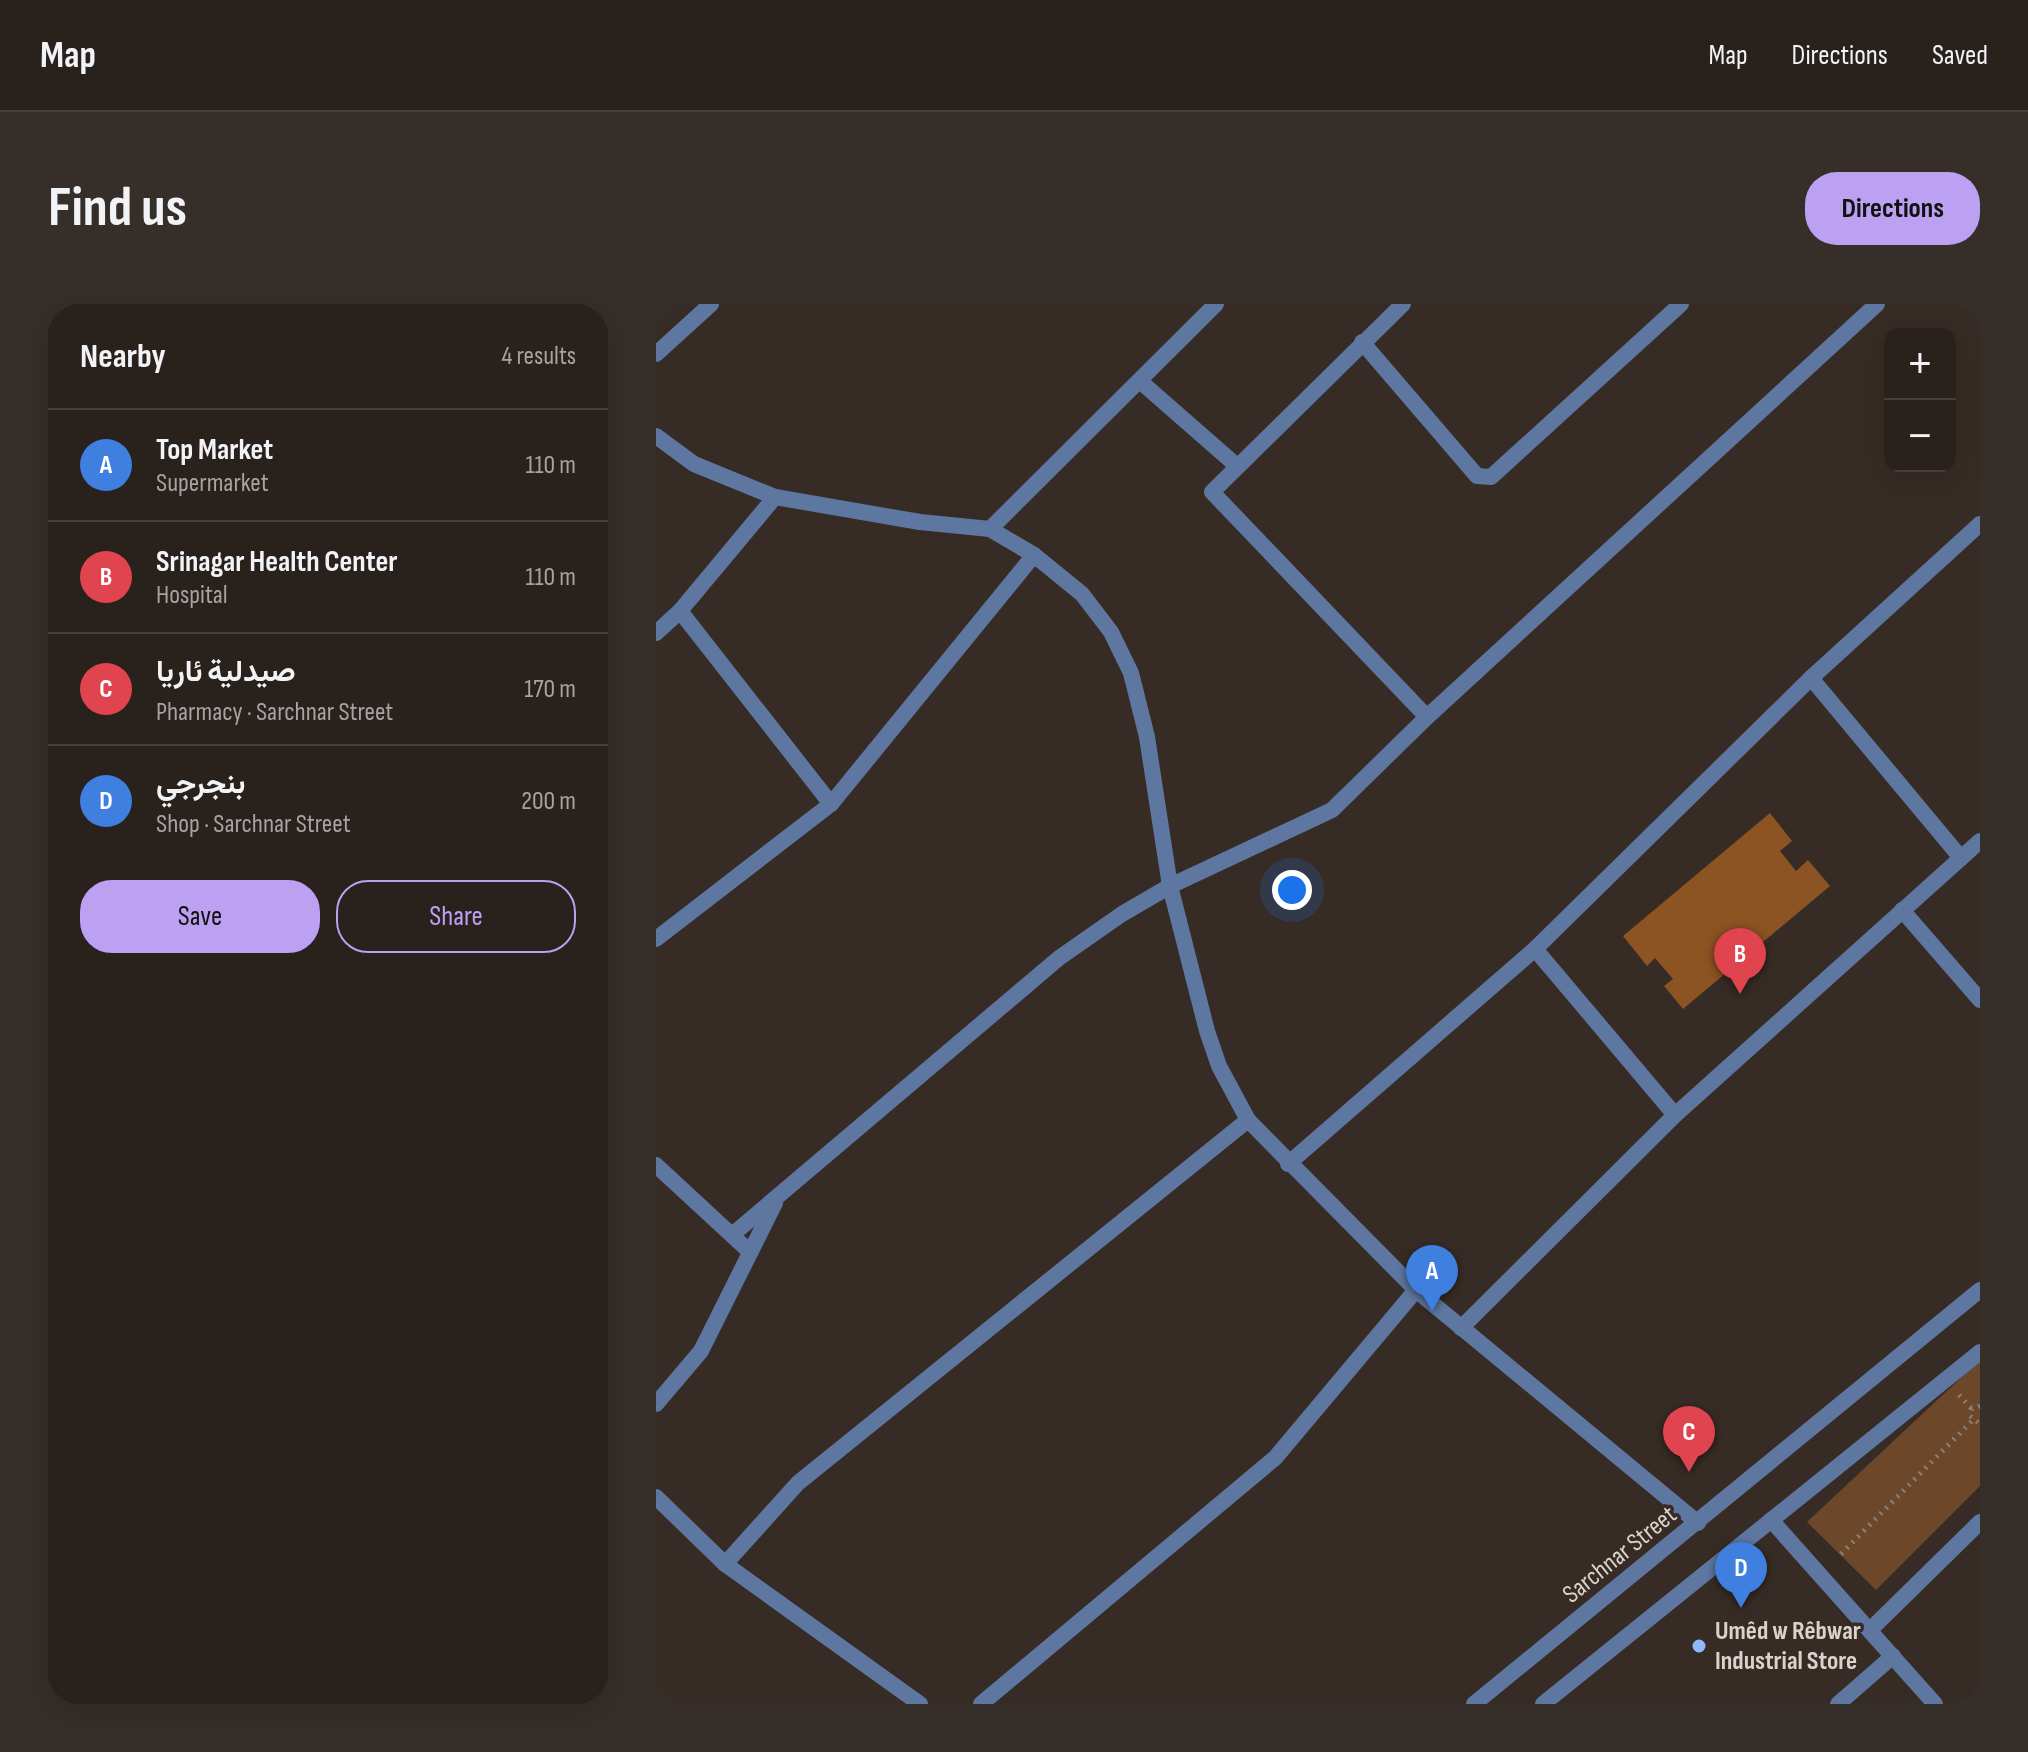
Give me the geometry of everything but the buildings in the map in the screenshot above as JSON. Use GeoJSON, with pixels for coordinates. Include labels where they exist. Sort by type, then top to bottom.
{"type":"FeatureCollection","features":[{"type":"Feature","properties":{"kind":"street"},"geometry":{"type":"LineString","coordinates":[[656,354],[711,304]]}},
{"type":"Feature","properties":{"kind":"street"},"geometry":{"type":"LineString","coordinates":[[990,529],[1216,304]]}},
{"type":"Feature","properties":{"kind":"street"},"geometry":{"type":"LineString","coordinates":[[1403,304],[1212,492],[1427,717]]}},
{"type":"Feature","properties":{"kind":"street"},"geometry":{"type":"LineString","coordinates":[[1362,342],[1477,476],[1491,477],[1681,304]]}},
{"type":"Feature","properties":{"kind":"street"},"geometry":{"type":"LineString","coordinates":[[732,1235],[1059,958],[1122,914],[1170,886],[1332,810],[1427,717],[1877,304]]}},
{"type":"Feature","properties":{"kind":"street"},"geometry":{"type":"LineString","coordinates":[[1975,304],[1980,311]]}},
{"type":"Feature","properties":{"kind":"street"},"geometry":{"type":"LineString","coordinates":[[1141,382],[1237,466]]}},
{"type":"Feature","properties":{"kind":"street"},"geometry":{"type":"LineString","coordinates":[[656,436],[694,464],[775,497],[920,522],[990,529],[1034,555],[1082,594],[1111,632],[1127,663],[1147,737],[1170,886],[1207,1031],[1219,1066],[1248,1120],[1288,1164],[1416,1290],[1698,1523]]}},
{"type":"Feature","properties":{"kind":"street"},"geometry":{"type":"LineString","coordinates":[[656,633],[680,611],[775,497]]}},
{"type":"Feature","properties":{"kind":"street"},"geometry":{"type":"LineString","coordinates":[[1288,1164],[1535,949],[1811,678],[1980,524]]}},
{"type":"Feature","properties":{"kind":"street"},"geometry":{"type":"LineString","coordinates":[[656,939],[831,804],[1034,555]]}},
{"type":"Feature","properties":{"kind":"street"},"geometry":{"type":"LineString","coordinates":[[680,611],[831,804]]}},
{"type":"Feature","properties":{"kind":"street"},"geometry":{"type":"LineString","coordinates":[[1811,678],[1961,858]]}},
{"type":"Feature","properties":{"kind":"street"},"geometry":{"type":"LineString","coordinates":[[1461,1328],[1675,1115],[1980,841]]}},
{"type":"Feature","properties":{"kind":"street"},"geometry":{"type":"LineString","coordinates":[[1902,910],[1980,1000]]}},
{"type":"Feature","properties":{"kind":"street"},"geometry":{"type":"LineString","coordinates":[[1535,949],[1675,1115]]}},
{"type":"Feature","properties":{"kind":"street"},"geometry":{"type":"LineString","coordinates":[[725,1564],[798,1483],[1248,1120]]}},
{"type":"Feature","properties":{"kind":"street"},"geometry":{"type":"LineString","coordinates":[[656,1165],[750,1252]]}},
{"type":"Feature","properties":{"kind":"street"},"geometry":{"type":"LineString","coordinates":[[656,1404],[701,1351],[778,1197]]}},
{"type":"Feature","properties":{"kind":"street"},"geometry":{"type":"LineString","coordinates":[[981,1704],[1275,1458],[1416,1290]]}},
{"type":"Feature","properties":{"kind":"street","name":"Sarchnar Street"},"geometry":{"type":"LineString","coordinates":[[1474,1704],[1698,1523],[1875,1372],[1980,1290]]}},
{"type":"Feature","properties":{"kind":"street"},"geometry":{"type":"LineString","coordinates":[[1543,1704],[1980,1352]]}},
{"type":"Feature","properties":{"kind":"street"},"geometry":{"type":"LineString","coordinates":[[656,1497],[725,1564],[920,1704]]}},
{"type":"Feature","properties":{"kind":"street"},"geometry":{"type":"LineString","coordinates":[[1771,1520],[1935,1704]]}},
{"type":"Feature","properties":{"kind":"street"},"geometry":{"type":"LineString","coordinates":[[1870,1630],[1980,1522]]}},
{"type":"Feature","properties":{"kind":"street"},"geometry":{"type":"LineString","coordinates":[[1838,1704],[1893,1656]]}},
{"type":"Feature","properties":{"kind":"path"},"geometry":{"type":"LineString","coordinates":[[1972,1421],[1970,1413],[1980,1406]]}},
{"type":"Feature","properties":{"kind":"path"},"geometry":{"type":"LineString","coordinates":[[1972,1421],[1980,1424]]}},
{"type":"Feature","properties":{"kind":"path"},"geometry":{"type":"LineString","coordinates":[[1841,1554],[1972,1421]]}},
{"type":"Feature","properties":{"kind":"shaded area"},"geometry":{"type":"Polygon","coordinates":[[[1980,1360],[1980,1486],[1876,1590],[1807,1522],[1980,1360]]]}},
{"type":"Feature","properties":{"kind":"place","name":"Srinagar Health Center"},"geometry":{"type":"Point","coordinates":[1740,994]}},
{"type":"Feature","properties":{"kind":"place","name":"Top Market"},"geometry":{"type":"Point","coordinates":[1432,1311]}},
{"type":"Feature","properties":{"kind":"place","name":"صيدلية ئاريا"},"geometry":{"type":"Point","coordinates":[1689,1472]}},
{"type":"Feature","properties":{"kind":"place","name":"بنجرجي"},"geometry":{"type":"Point","coordinates":[1741,1608]}},
{"type":"Feature","properties":{"kind":"place","name":"Umêd w Rêbwar Industrial Store"},"geometry":{"type":"Point","coordinates":[1699,1646]}}]}
